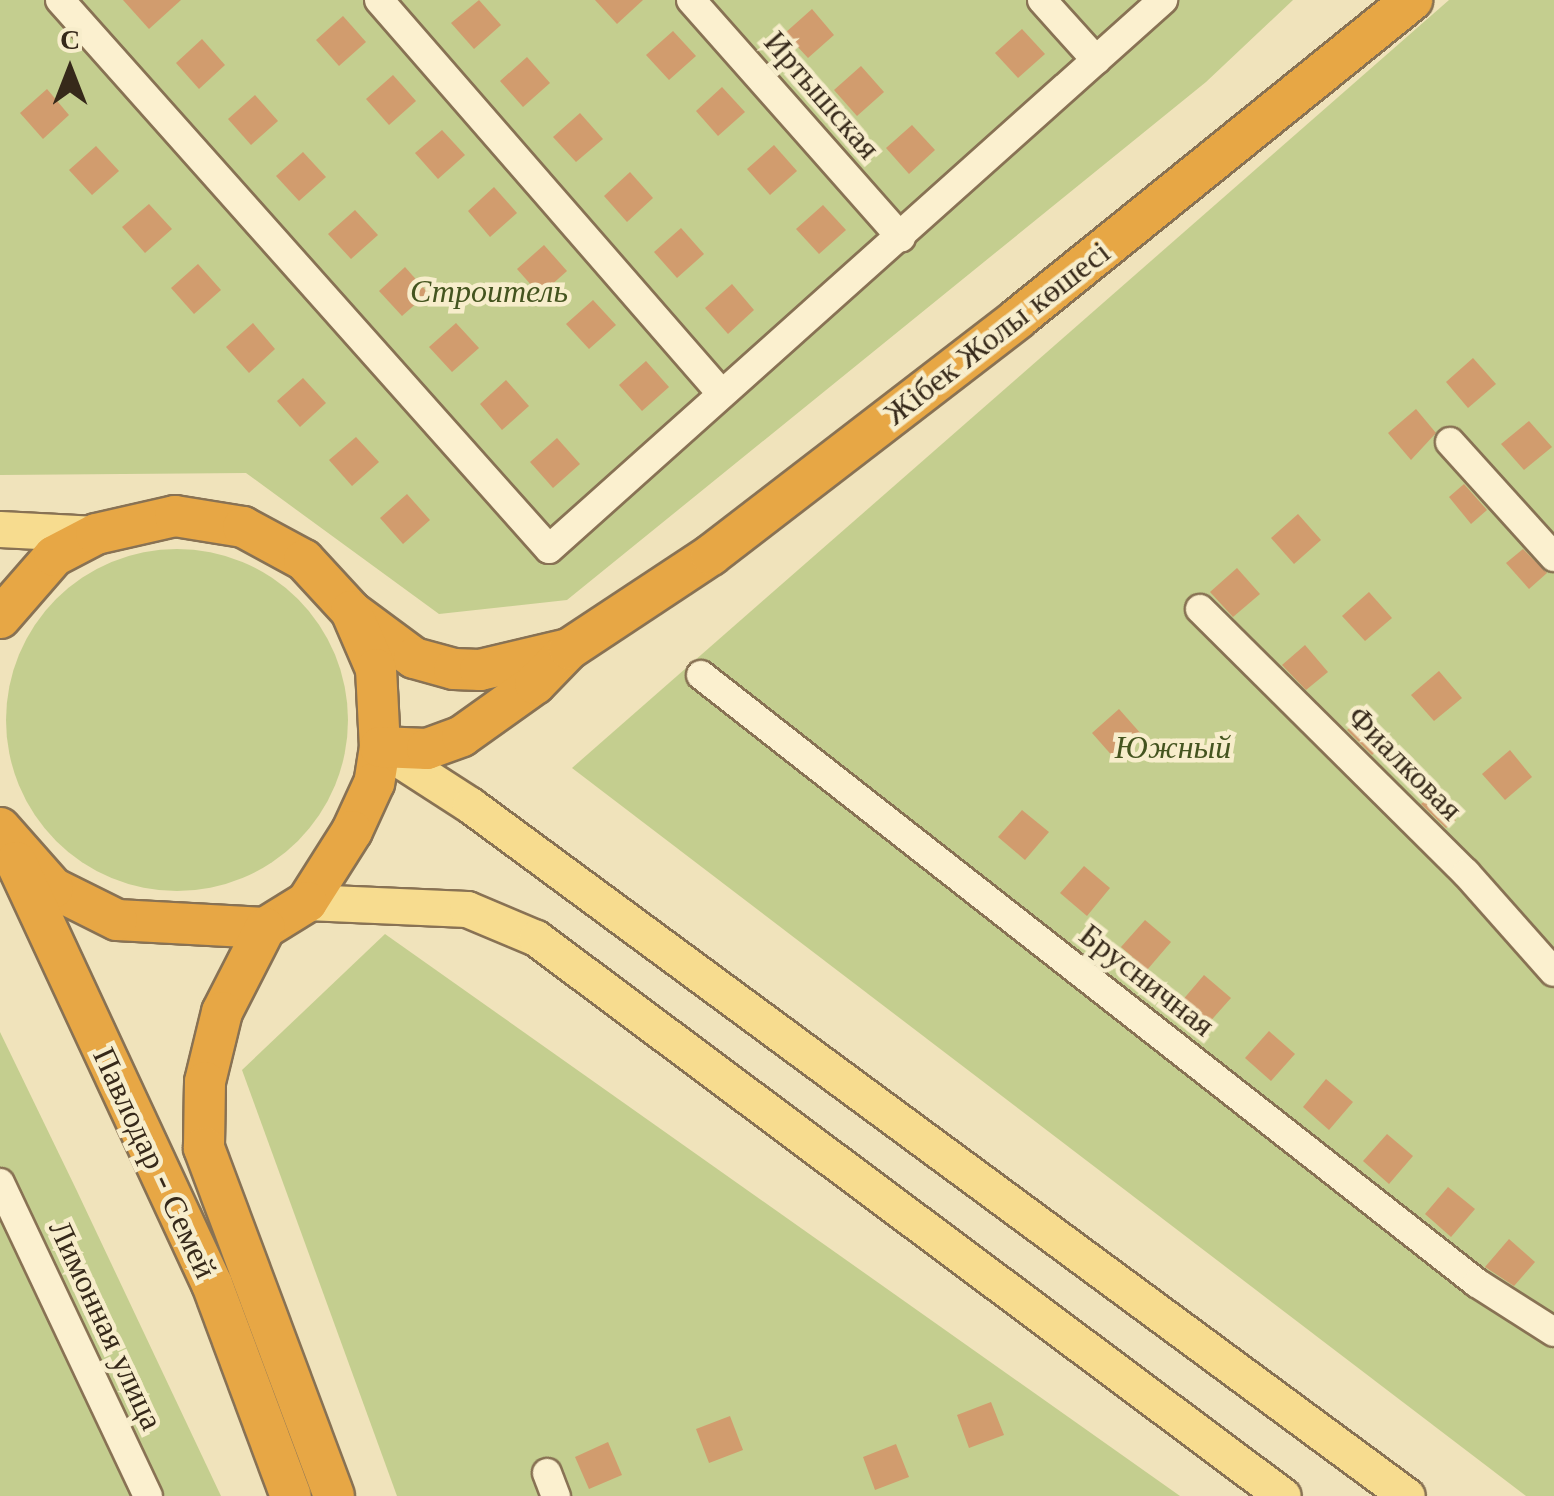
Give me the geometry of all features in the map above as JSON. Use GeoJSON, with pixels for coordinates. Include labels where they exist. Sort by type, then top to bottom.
{"type":"FeatureCollection","features":[{"type":"Feature","properties":{"kind":"highway","name":"Жібек Жолы көшесі"},"geometry":{"type":"LineString","coordinates":[[380,747],[427,749],[462,736],[536,684],[569,649],[710,555],[1002,331],[1412,0]]}},
{"type":"Feature","properties":{"kind":"highway"},"geometry":{"type":"LineString","coordinates":[[0,618],[54,556],[96,534],[175,516],[243,527],[304,560],[351,611],[376,669],[380,747],[374,783],[352,831],[307,902],[265,928],[117,920],[53,888],[2,832]]}},
{"type":"Feature","properties":{"kind":"highway","name":"Жібек Жолы көшесі"},"geometry":{"type":"LineString","coordinates":[[351,611],[414,658],[454,669],[480,670],[569,649]]}},
{"type":"Feature","properties":{"kind":"highway","name":"Павлодар - Семей"},"geometry":{"type":"LineString","coordinates":[[2,832],[212,1284],[291,1496]]}},
{"type":"Feature","properties":{"kind":"highway","name":"Павлодар - Семей"},"geometry":{"type":"LineString","coordinates":[[265,928],[222,1012],[205,1082],[204,1148],[334,1496]]}},
{"type":"Feature","properties":{"kind":"main road"},"geometry":{"type":"LineString","coordinates":[[0,528],[96,534]]}},
{"type":"Feature","properties":{"kind":"main road"},"geometry":{"type":"LineString","coordinates":[[380,747],[470,806],[1407,1496]]}},
{"type":"Feature","properties":{"kind":"main road"},"geometry":{"type":"LineString","coordinates":[[307,902],[467,909],[536,938],[1283,1496]]}},
{"type":"Feature","properties":{"kind":"street"},"geometry":{"type":"LineString","coordinates":[[60,0],[549,550],[1163,0]]}},
{"type":"Feature","properties":{"kind":"street"},"geometry":{"type":"LineString","coordinates":[[379,0],[720,393]]}},
{"type":"Feature","properties":{"kind":"street","name":"Иртышская"},"geometry":{"type":"LineString","coordinates":[[691,0],[901,237]]}},
{"type":"Feature","properties":{"kind":"street"},"geometry":{"type":"LineString","coordinates":[[1042,0],[1096,60]]}},
{"type":"Feature","properties":{"kind":"street"},"geometry":{"type":"LineString","coordinates":[[1450,442],[1554,557]]}},
{"type":"Feature","properties":{"kind":"street","name":"Фиалковая"},"geometry":{"type":"LineString","coordinates":[[1200,609],[1466,873],[1554,972]]}},
{"type":"Feature","properties":{"kind":"street","name":"Брусничная"},"geometry":{"type":"LineString","coordinates":[[701,675],[1477,1283],[1554,1332]]}},
{"type":"Feature","properties":{"kind":"street","name":"Лимонная улица"},"geometry":{"type":"LineString","coordinates":[[0,1183],[148,1496]]}},
{"type":"Feature","properties":{"kind":"green space","name":"Строитель"},"geometry":{"type":"Polygon","coordinates":[[[0,0],[1293,0],[1206,82],[567,600],[439,614],[246,473],[0,475],[0,0]]]}},
{"type":"Feature","properties":{"kind":"green space","name":"Южный"},"geometry":{"type":"Polygon","coordinates":[[[1449,0],[1554,0],[1554,1496],[1526,1496],[572,768],[1449,0]]]}},
{"type":"Feature","properties":{"kind":"green space"},"geometry":{"type":"Polygon","coordinates":[[[177,549],[242,562],[272,578],[298,599],[319,625],[335,655],[348,720],[335,785],[319,815],[298,841],[272,862],[242,878],[177,891],[112,878],[82,862],[56,841],[35,815],[19,785],[6,720],[19,655],[35,625],[56,599],[82,578],[112,562],[177,549]]]}},
{"type":"Feature","properties":{"kind":"green space"},"geometry":{"type":"Polygon","coordinates":[[[385,934],[1180,1496],[397,1496],[242,1070],[385,934]]]}},
{"type":"Feature","properties":{"kind":"green space"},"geometry":{"type":"Polygon","coordinates":[[[0,1032],[76,1189],[221,1496],[0,1496],[0,1032]]]}},
{"type":"Feature","properties":{"kind":"building"},"geometry":{"type":"Polygon","coordinates":[[[123,0],[181,0],[149,29],[123,0]]]}},
{"type":"Feature","properties":{"kind":"building"},"geometry":{"type":"Polygon","coordinates":[[[479,0],[501,25],[474,49],[451,23],[479,0]]]}},
{"type":"Feature","properties":{"kind":"building"},"geometry":{"type":"Polygon","coordinates":[[[595,0],[643,0],[617,24],[595,0]]]}},
{"type":"Feature","properties":{"kind":"building"},"geometry":{"type":"Polygon","coordinates":[[[812,9],[834,35],[808,58],[785,33],[812,9]]]}},
{"type":"Feature","properties":{"kind":"building"},"geometry":{"type":"Polygon","coordinates":[[[343,16],[366,42],[339,66],[316,40],[343,16]]]}},
{"type":"Feature","properties":{"kind":"building"},"geometry":{"type":"Polygon","coordinates":[[[1022,29],[1045,54],[1018,78],[995,53],[1022,29]]]}},
{"type":"Feature","properties":{"kind":"building"},"geometry":{"type":"Polygon","coordinates":[[[673,31],[696,56],[669,80],[646,55],[673,31]]]}},
{"type":"Feature","properties":{"kind":"building"},"geometry":{"type":"Polygon","coordinates":[[[202,39],[225,65],[199,89],[176,63],[202,39]]]}},
{"type":"Feature","properties":{"kind":"building"},"geometry":{"type":"Polygon","coordinates":[[[527,57],[550,83],[523,107],[500,81],[527,57]]]}},
{"type":"Feature","properties":{"kind":"building"},"geometry":{"type":"Polygon","coordinates":[[[861,66],[884,92],[857,116],[834,90],[861,66]]]}},
{"type":"Feature","properties":{"kind":"building"},"geometry":{"type":"Polygon","coordinates":[[[393,75],[416,101],[389,125],[366,99],[393,75]]]}},
{"type":"Feature","properties":{"kind":"building"},"geometry":{"type":"Polygon","coordinates":[[[722,87],[745,112],[718,136],[696,111],[722,87]]]}},
{"type":"Feature","properties":{"kind":"building"},"geometry":{"type":"Polygon","coordinates":[[[47,89],[69,115],[43,139],[20,113],[47,89]]]}},
{"type":"Feature","properties":{"kind":"building"},"geometry":{"type":"Polygon","coordinates":[[[255,95],[278,121],[251,145],[228,119],[255,95]]]}},
{"type":"Feature","properties":{"kind":"building"},"geometry":{"type":"Polygon","coordinates":[[[580,113],[603,139],[576,162],[553,137],[580,113]]]}},
{"type":"Feature","properties":{"kind":"building"},"geometry":{"type":"Polygon","coordinates":[[[912,125],[935,150],[909,174],[886,148],[912,125]]]}},
{"type":"Feature","properties":{"kind":"building"},"geometry":{"type":"Polygon","coordinates":[[[442,130],[465,155],[438,179],[415,153],[442,130]]]}},
{"type":"Feature","properties":{"kind":"building"},"geometry":{"type":"Polygon","coordinates":[[[774,145],[797,171],[770,195],[747,169],[774,145]]]}},
{"type":"Feature","properties":{"kind":"building"},"geometry":{"type":"Polygon","coordinates":[[[96,146],[119,171],[92,195],[69,170],[96,146]]]}},
{"type":"Feature","properties":{"kind":"building"},"geometry":{"type":"Polygon","coordinates":[[[303,152],[326,177],[299,201],[276,176],[303,152]]]}},
{"type":"Feature","properties":{"kind":"building"},"geometry":{"type":"Polygon","coordinates":[[[630,172],[653,198],[627,222],[604,196],[630,172]]]}},
{"type":"Feature","properties":{"kind":"building"},"geometry":{"type":"Polygon","coordinates":[[[494,187],[517,213],[490,237],[468,211],[494,187]]]}},
{"type":"Feature","properties":{"kind":"building"},"geometry":{"type":"Polygon","coordinates":[[[149,204],[172,229],[145,253],[122,227],[149,204]]]}},
{"type":"Feature","properties":{"kind":"building"},"geometry":{"type":"Polygon","coordinates":[[[823,205],[846,230],[819,254],[796,229],[823,205]]]}},
{"type":"Feature","properties":{"kind":"building"},"geometry":{"type":"Polygon","coordinates":[[[355,210],[378,235],[351,259],[328,234],[355,210]]]}},
{"type":"Feature","properties":{"kind":"building"},"geometry":{"type":"Polygon","coordinates":[[[681,228],[704,254],[677,278],[654,252],[681,228]]]}},
{"type":"Feature","properties":{"kind":"building"},"geometry":{"type":"Polygon","coordinates":[[[544,245],[567,271],[540,295],[517,269],[544,245]]]}},
{"type":"Feature","properties":{"kind":"building"},"geometry":{"type":"Polygon","coordinates":[[[198,264],[221,290],[194,314],[171,288],[198,264]]]}},
{"type":"Feature","properties":{"kind":"building"},"geometry":{"type":"Polygon","coordinates":[[[405,267],[428,293],[402,316],[379,291],[405,267]]]}},
{"type":"Feature","properties":{"kind":"building"},"geometry":{"type":"Polygon","coordinates":[[[732,284],[754,310],[728,334],[705,308],[732,284]]]}},
{"type":"Feature","properties":{"kind":"building"},"geometry":{"type":"Polygon","coordinates":[[[593,300],[616,325],[589,349],[566,324],[593,300]]]}},
{"type":"Feature","properties":{"kind":"building"},"geometry":{"type":"Polygon","coordinates":[[[253,323],[275,349],[249,373],[226,347],[253,323]]]}},
{"type":"Feature","properties":{"kind":"building"},"geometry":{"type":"Polygon","coordinates":[[[456,323],[479,348],[452,372],[429,347],[456,323]]]}},
{"type":"Feature","properties":{"kind":"building"},"geometry":{"type":"Polygon","coordinates":[[[1473,358],[1496,384],[1468,408],[1446,382],[1473,358]]]}},
{"type":"Feature","properties":{"kind":"building"},"geometry":{"type":"Polygon","coordinates":[[[646,361],[669,387],[642,411],[619,385],[646,361]]]}},
{"type":"Feature","properties":{"kind":"building"},"geometry":{"type":"Polygon","coordinates":[[[303,378],[326,403],[300,427],[277,401],[303,378]]]}},
{"type":"Feature","properties":{"kind":"building"},"geometry":{"type":"Polygon","coordinates":[[[506,380],[529,406],[502,430],[480,404],[506,380]]]}},
{"type":"Feature","properties":{"kind":"building"},"geometry":{"type":"Polygon","coordinates":[[[1416,409],[1436,433],[1411,460],[1388,433],[1416,409]]]}},
{"type":"Feature","properties":{"kind":"building"},"geometry":{"type":"Polygon","coordinates":[[[1529,421],[1552,447],[1524,470],[1501,444],[1529,421]]]}},
{"type":"Feature","properties":{"kind":"building"},"geometry":{"type":"Polygon","coordinates":[[[356,437],[379,462],[352,486],[329,460],[356,437]]]}},
{"type":"Feature","properties":{"kind":"building"},"geometry":{"type":"Polygon","coordinates":[[[557,438],[580,464],[553,488],[530,462],[557,438]]]}},
{"type":"Feature","properties":{"kind":"building"},"geometry":{"type":"Polygon","coordinates":[[[1464,484],[1487,510],[1471,524],[1449,497],[1464,484]]]}},
{"type":"Feature","properties":{"kind":"building"},"geometry":{"type":"Polygon","coordinates":[[[407,494],[430,520],[403,544],[380,518],[407,494]]]}},
{"type":"Feature","properties":{"kind":"building"},"geometry":{"type":"Polygon","coordinates":[[[1298,514],[1321,540],[1294,564],[1271,538],[1298,514]]]}},
{"type":"Feature","properties":{"kind":"building"},"geometry":{"type":"Polygon","coordinates":[[[1523,549],[1547,573],[1529,589],[1506,563],[1523,549]]]}},
{"type":"Feature","properties":{"kind":"building"},"geometry":{"type":"Polygon","coordinates":[[[1237,568],[1260,594],[1233,617],[1210,592],[1237,568]]]}},
{"type":"Feature","properties":{"kind":"building"},"geometry":{"type":"Polygon","coordinates":[[[1369,592],[1392,618],[1365,641],[1342,616],[1369,592]]]}},
{"type":"Feature","properties":{"kind":"building"},"geometry":{"type":"Polygon","coordinates":[[[1305,645],[1328,672],[1306,690],[1282,665],[1305,645]]]}},
{"type":"Feature","properties":{"kind":"building"},"geometry":{"type":"Polygon","coordinates":[[[1439,671],[1462,698],[1434,721],[1411,695],[1439,671]]]}},
{"type":"Feature","properties":{"kind":"building"},"geometry":{"type":"Polygon","coordinates":[[[1119,709],[1142,735],[1115,759],[1092,733],[1119,709]]]}},
{"type":"Feature","properties":{"kind":"building"},"geometry":{"type":"Polygon","coordinates":[[[1366,714],[1389,740],[1372,755],[1347,730],[1366,714]]]}},
{"type":"Feature","properties":{"kind":"building"},"geometry":{"type":"Polygon","coordinates":[[[1510,750],[1532,777],[1505,800],[1482,774],[1510,750]]]}},
{"type":"Feature","properties":{"kind":"building"},"geometry":{"type":"Polygon","coordinates":[[[1433,794],[1456,820],[1446,828],[1421,804],[1433,794]]]}},
{"type":"Feature","properties":{"kind":"building"},"geometry":{"type":"Polygon","coordinates":[[[1022,810],[1049,832],[1025,860],[998,837],[1022,810]]]}},
{"type":"Feature","properties":{"kind":"building"},"geometry":{"type":"Polygon","coordinates":[[[1084,866],[1110,888],[1087,916],[1060,893],[1084,866]]]}},
{"type":"Feature","properties":{"kind":"building"},"geometry":{"type":"Polygon","coordinates":[[[1145,920],[1171,942],[1147,970],[1121,947],[1145,920]]]}},
{"type":"Feature","properties":{"kind":"building"},"geometry":{"type":"Polygon","coordinates":[[[1204,975],[1231,998],[1207,1025],[1181,1002],[1204,975]]]}},
{"type":"Feature","properties":{"kind":"building"},"geometry":{"type":"Polygon","coordinates":[[[1269,1031],[1295,1054],[1271,1081],[1245,1058],[1269,1031]]]}},
{"type":"Feature","properties":{"kind":"building"},"geometry":{"type":"Polygon","coordinates":[[[1326,1079],[1353,1102],[1329,1130],[1303,1107],[1326,1079]]]}},
{"type":"Feature","properties":{"kind":"building"},"geometry":{"type":"Polygon","coordinates":[[[1387,1134],[1413,1156],[1389,1184],[1363,1161],[1387,1134]]]}},
{"type":"Feature","properties":{"kind":"building"},"geometry":{"type":"Polygon","coordinates":[[[1448,1187],[1475,1209],[1451,1237],[1425,1214],[1448,1187]]]}},
{"type":"Feature","properties":{"kind":"building"},"geometry":{"type":"Polygon","coordinates":[[[1509,1239],[1535,1262],[1514,1286],[1485,1267],[1509,1239]]]}},
{"type":"Feature","properties":{"kind":"building"},"geometry":{"type":"Polygon","coordinates":[[[991,1402],[1004,1435],[969,1448],[957,1415],[991,1402]]]}},
{"type":"Feature","properties":{"kind":"building"},"geometry":{"type":"Polygon","coordinates":[[[730,1416],[743,1450],[709,1463],[696,1429],[730,1416]]]}},
{"type":"Feature","properties":{"kind":"building"},"geometry":{"type":"Polygon","coordinates":[[[608,1442],[622,1475],[589,1489],[575,1457],[608,1442]]]}},
{"type":"Feature","properties":{"kind":"building"},"geometry":{"type":"Polygon","coordinates":[[[896,1444],[909,1477],[875,1490],[863,1457],[896,1444]]]}}]}
